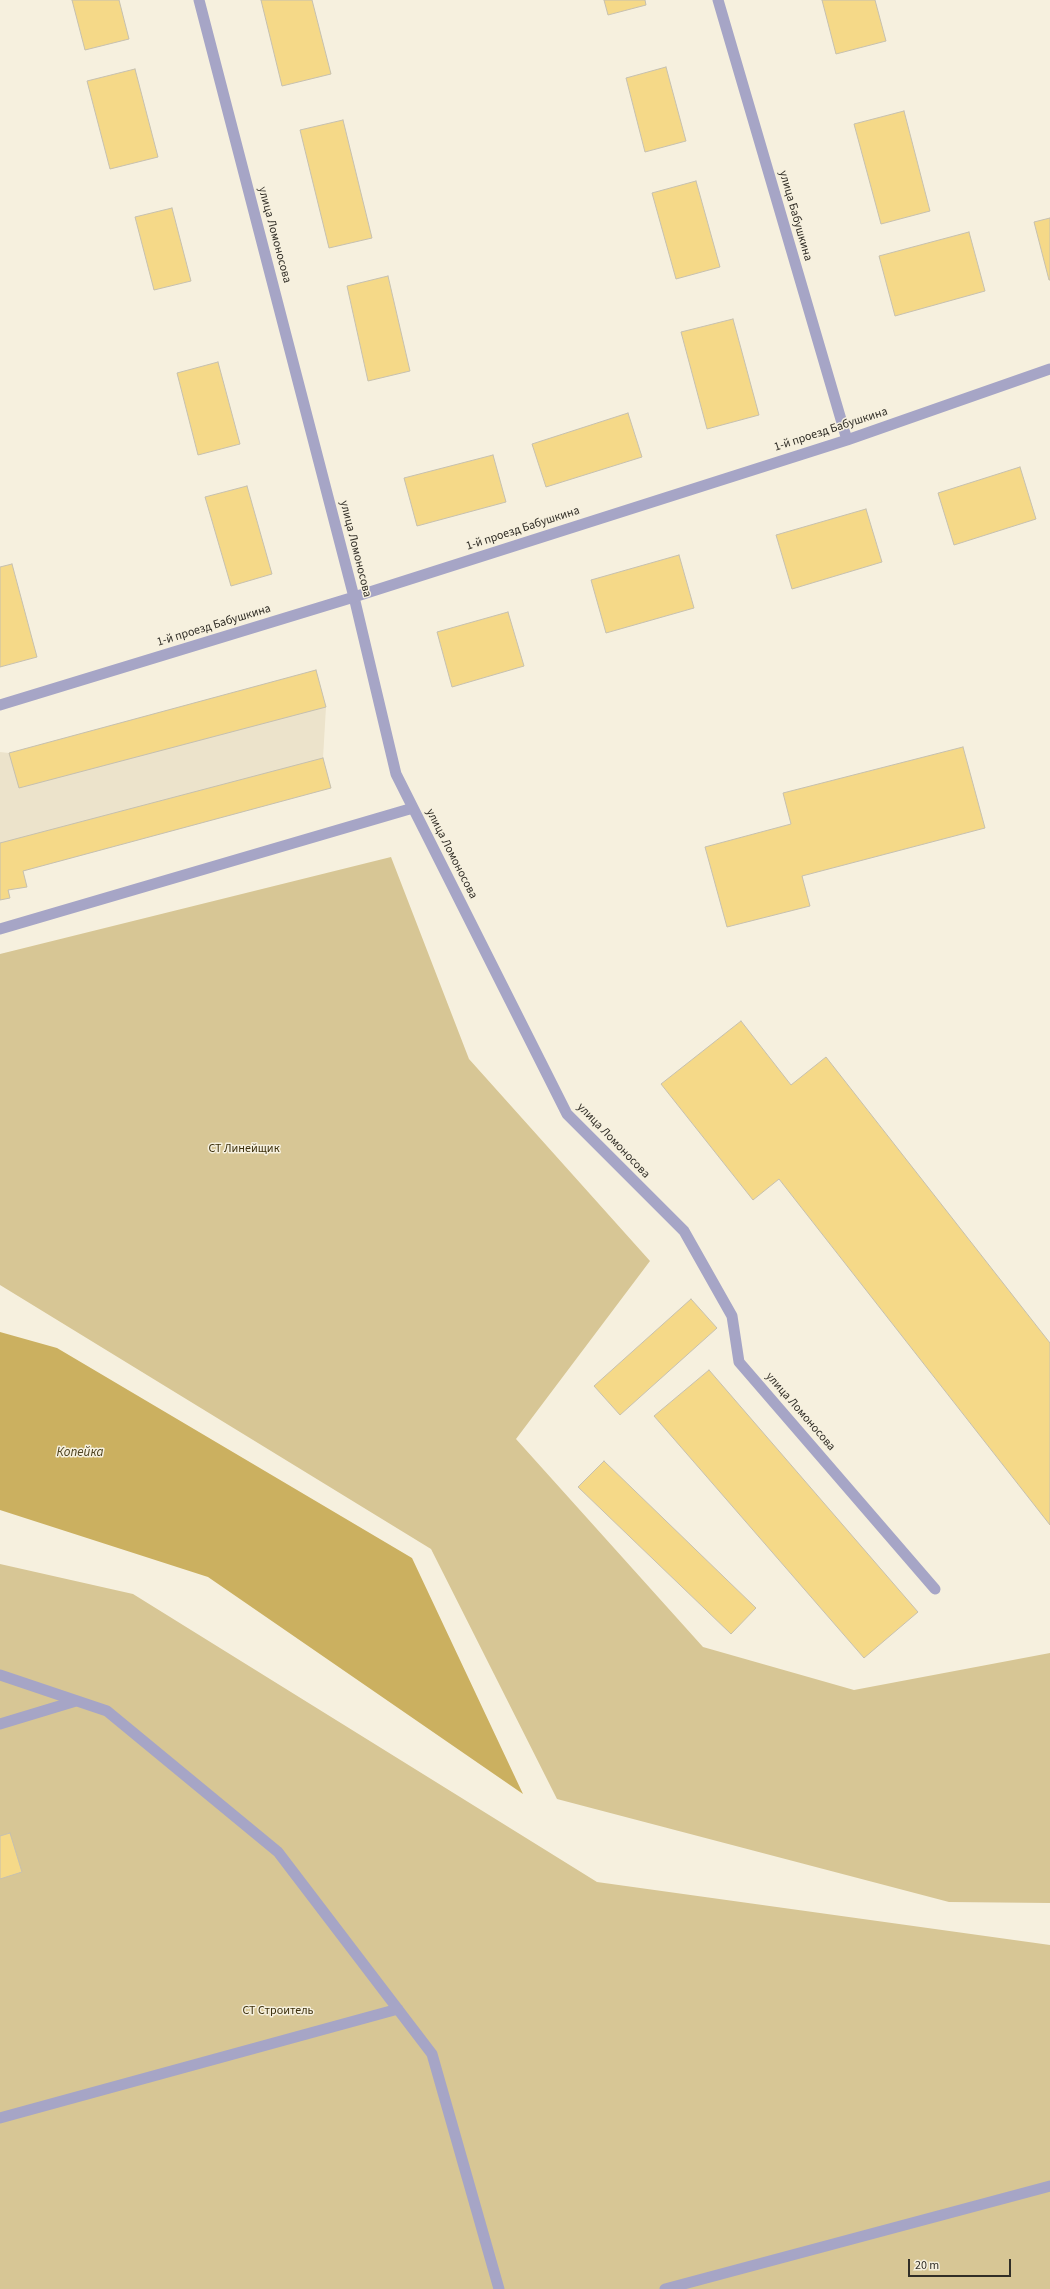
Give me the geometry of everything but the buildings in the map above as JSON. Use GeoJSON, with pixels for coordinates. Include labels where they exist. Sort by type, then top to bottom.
{"type":"FeatureCollection","features":[{"type":"Feature","properties":{"kind":"street","name":"улица Ломоносова"},"geometry":{"type":"LineString","coordinates":[[199,0],[354,597],[396,774],[567,1114],[684,1231],[732,1316],[739,1362],[935,1589]]}},
{"type":"Feature","properties":{"kind":"street","name":"улица Бабушкина"},"geometry":{"type":"LineString","coordinates":[[718,0],[847,440]]}},
{"type":"Feature","properties":{"kind":"street","name":"1-й проезд Бабушкина"},"geometry":{"type":"LineString","coordinates":[[0,705],[354,597],[847,440],[1050,369]]}},
{"type":"Feature","properties":{"kind":"street"},"geometry":{"type":"LineString","coordinates":[[0,929],[413,808]]}},
{"type":"Feature","properties":{"kind":"street"},"geometry":{"type":"LineString","coordinates":[[0,1675],[107,1711],[278,1852],[432,2054],[499,2289]]}},
{"type":"Feature","properties":{"kind":"street"},"geometry":{"type":"LineString","coordinates":[[0,1724],[76,1701]]}},
{"type":"Feature","properties":{"kind":"street"},"geometry":{"type":"LineString","coordinates":[[0,2118],[398,2009]]}},
{"type":"Feature","properties":{"kind":"street"},"geometry":{"type":"LineString","coordinates":[[665,2289],[1050,2186]]}},
{"type":"Feature","properties":{"kind":"shaded area"},"geometry":{"type":"Polygon","coordinates":[[[316,670],[326,707],[323,758],[331,788],[23,871],[27,887],[9,890],[10,898],[0,900],[0,752],[9,753],[316,670]]]}},
{"type":"Feature","properties":{"kind":"green space","name":"СТ Линейщик"},"geometry":{"type":"Polygon","coordinates":[[[391,857],[469,1059],[650,1261],[516,1439],[703,1647],[854,1690],[1050,1653],[1050,1903],[949,1902],[557,1799],[431,1549],[0,1285],[0,954],[391,857]]]}},
{"type":"Feature","properties":{"kind":"green space","name":"СТ Строитель"},"geometry":{"type":"Polygon","coordinates":[[[0,1564],[133,1594],[597,1882],[1050,1945],[1050,2289],[0,2289],[0,1564]]]}},
{"type":"Feature","properties":{"kind":"water","name":"Копейка"},"geometry":{"type":"Polygon","coordinates":[[[0,1332],[57,1348],[412,1558],[523,1794],[208,1577],[0,1510],[0,1332]]]}}]}
